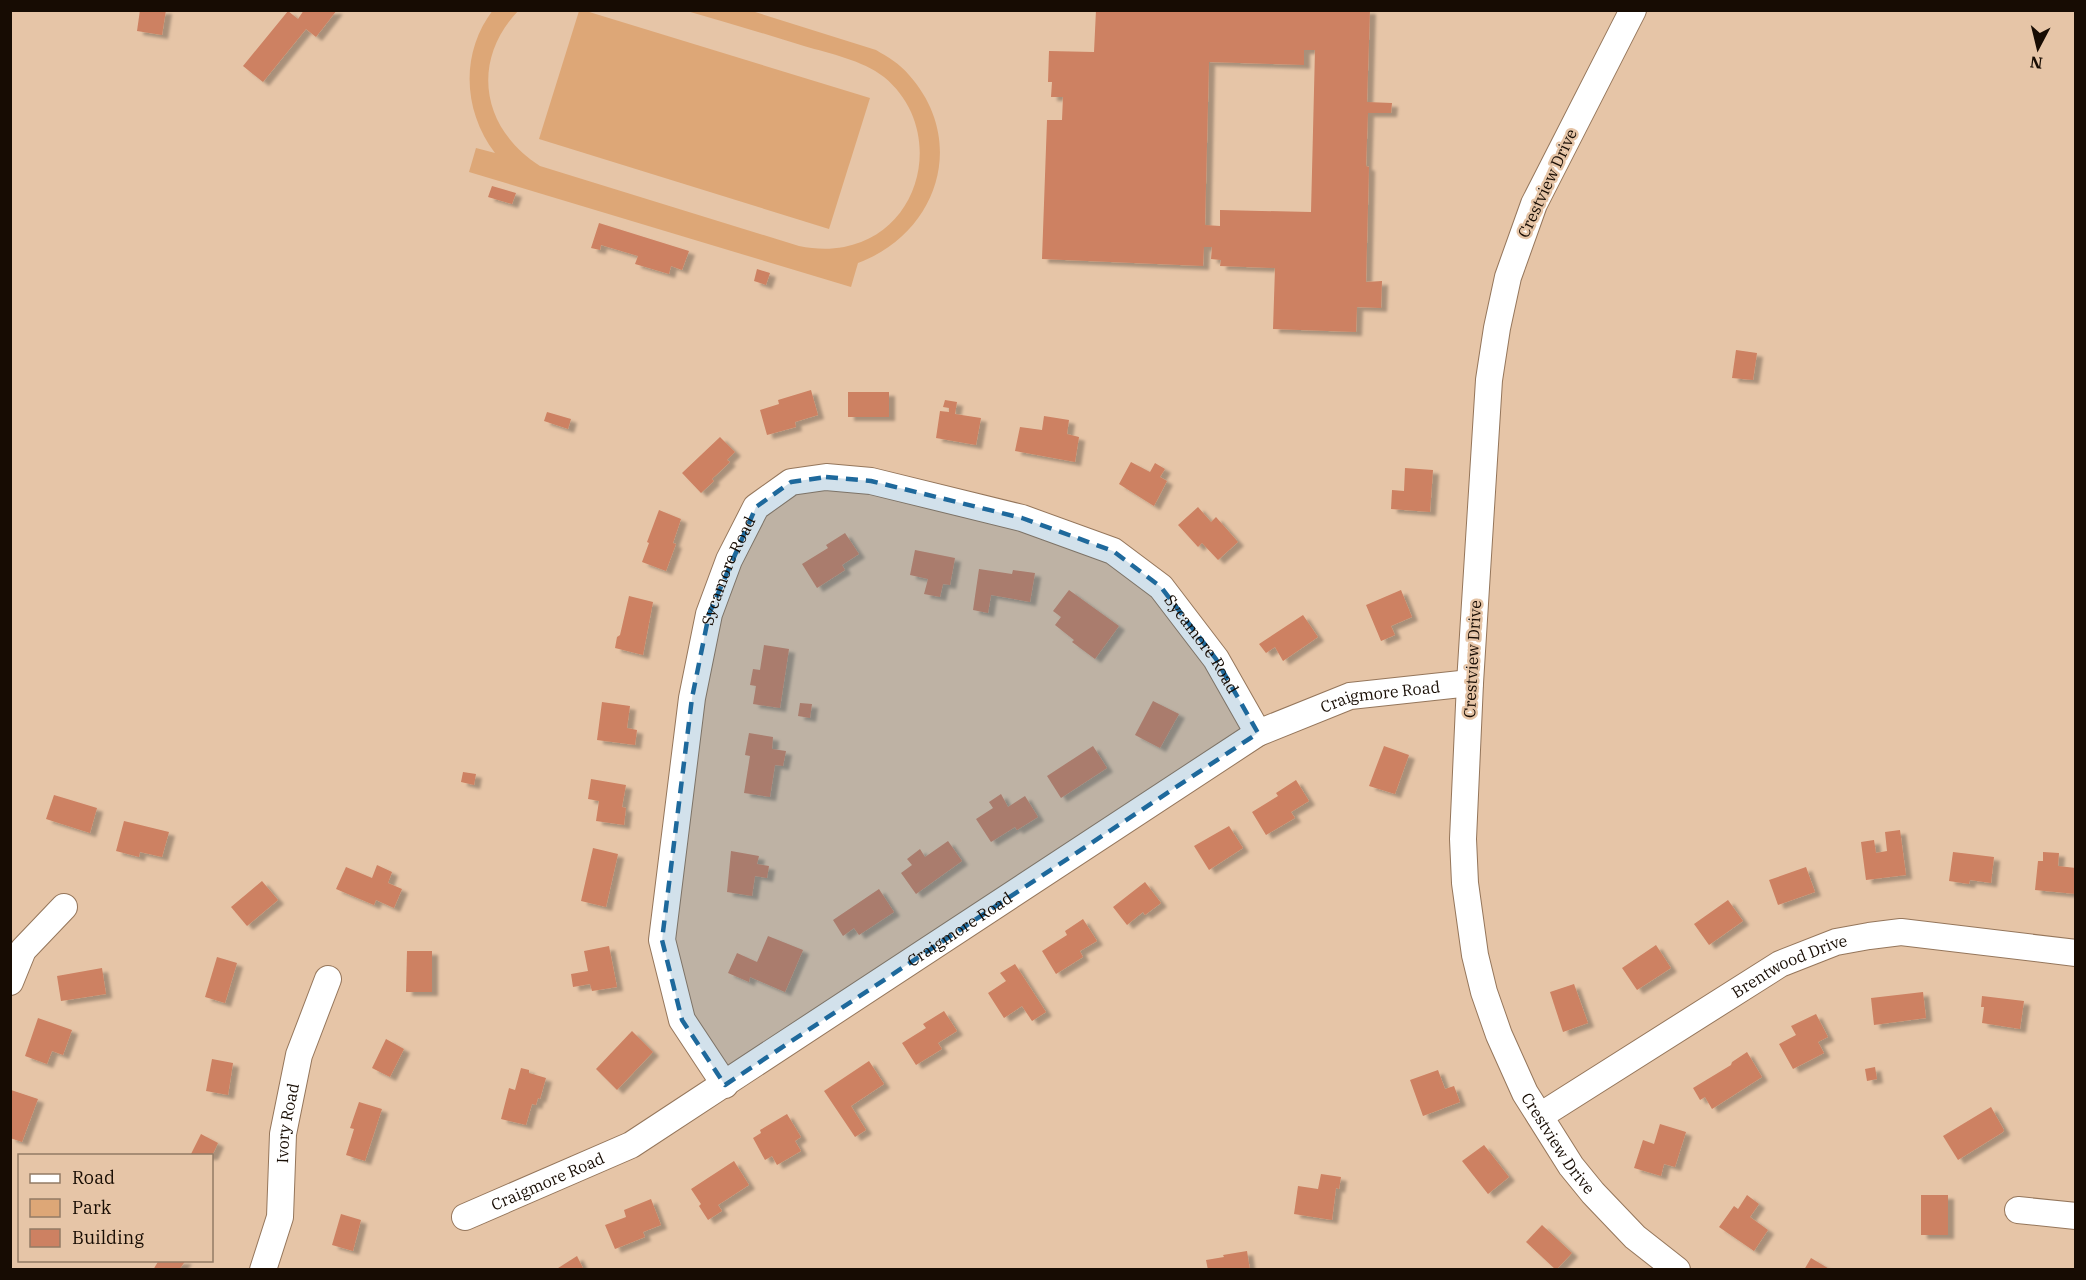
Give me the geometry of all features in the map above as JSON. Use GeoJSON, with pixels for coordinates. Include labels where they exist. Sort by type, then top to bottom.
{"type":"FeatureCollection","features":[{"type":"Feature","properties":{"kind":"street","name":"Crestview Drive"},"geometry":{"type":"LineString","coordinates":[[1633,10],[1534,204],[1508,277],[1497,328],[1489,380],[1470,683],[1463,839],[1470,927],[1484,992],[1499,1035],[1526,1093],[1570,1166],[1593,1193],[1635,1237],[1677,1269]]}},
{"type":"Feature","properties":{"kind":"street","name":"Sycamore Road"},"geometry":{"type":"LineString","coordinates":[[725,1085],[682,1020],[662,940],[691,710],[710,614],[729,560],[756,507],[791,482],[826,477],[871,481],[1022,518],[1113,551],[1161,587],[1216,659],[1258,733]]}},
{"type":"Feature","properties":{"kind":"street","name":"Craigmore Road"},"geometry":{"type":"LineString","coordinates":[[465,1217],[631,1145],[1258,733],[1350,696],[1470,683]]}},
{"type":"Feature","properties":{"kind":"street"},"geometry":{"type":"LineString","coordinates":[[10,982],[23,950],[64,908]]}},
{"type":"Feature","properties":{"kind":"street","name":"Brentwood Drive"},"geometry":{"type":"LineString","coordinates":[[1540,1116],[1780,964],[1836,942],[1901,933],[2076,953]]}},
{"type":"Feature","properties":{"kind":"street","name":"Ivory Road"},"geometry":{"type":"LineString","coordinates":[[263,1269],[280,1217],[283,1134],[299,1055],[328,979]]}},
{"type":"Feature","properties":{"kind":"street"},"geometry":{"type":"LineString","coordinates":[[2018,1210],[2076,1215]]}},
{"type":"Feature","properties":{"kind":"highlighted area"},"geometry":{"type":"Polygon","coordinates":[[[826,477],[871,481],[1022,518],[1113,551],[1161,587],[1216,659],[1258,733],[725,1085],[682,1020],[662,940],[692,698],[709,614],[756,507],[791,482],[826,477]]]}},
{"type":"Feature","properties":{"kind":"green space"},"geometry":{"type":"Polygon","coordinates":[[[493,10],[518,11],[503,31],[493,52],[489,73],[489,94],[495,114],[505,133],[520,151],[540,166],[810,248],[844,247],[871,237],[893,221],[908,200],[917,176],[920,149],[915,123],[903,98],[884,77],[856,62],[687,11],[752,11],[876,50],[902,67],[927,101],[937,128],[940,156],[936,182],[925,208],[908,230],[886,249],[858,263],[851,287],[469,172],[476,148],[495,153],[484,137],[477,119],[470,82],[475,45],[482,27],[493,10]]]}},
{"type":"Feature","properties":{"kind":"green space"},"geometry":{"type":"Polygon","coordinates":[[[579,11],[586,11],[870,98],[829,229],[539,139],[579,11]]]}},
{"type":"Feature","properties":{"kind":"building"},"geometry":{"type":"Polygon","coordinates":[[[140,10],[166,10],[162,35],[137,31],[140,10]]]}},
{"type":"Feature","properties":{"kind":"building"},"geometry":{"type":"Polygon","coordinates":[[[304,10],[337,10],[316,37],[306,29],[263,82],[243,66],[288,11],[298,19],[304,10]]]}},
{"type":"Feature","properties":{"kind":"building"},"geometry":{"type":"Polygon","coordinates":[[[1096,10],[1370,10],[1367,102],[1392,103],[1391,113],[1368,113],[1366,282],[1382,281],[1381,308],[1357,307],[1356,332],[1273,329],[1275,268],[1220,266],[1221,260],[1211,259],[1212,247],[1204,247],[1203,266],[1042,259],[1047,120],[1062,120],[1063,97],[1051,97],[1052,82],[1048,82],[1049,51],[1094,52],[1096,10]],[[1304,50],[1304,65],[1209,62],[1205,225],[1220,226],[1220,210],[1311,212],[1315,50],[1304,50]]]}},
{"type":"Feature","properties":{"kind":"building"},"geometry":{"type":"Polygon","coordinates":[[[492,186],[516,193],[512,204],[488,197],[492,186]]]}},
{"type":"Feature","properties":{"kind":"building"},"geometry":{"type":"Polygon","coordinates":[[[599,223],[689,251],[682,270],[671,266],[669,274],[635,264],[638,256],[601,245],[600,250],[591,248],[599,223]]]}},
{"type":"Feature","properties":{"kind":"building"},"geometry":{"type":"Polygon","coordinates":[[[757,269],[770,273],[766,285],[754,281],[757,269]]]}},
{"type":"Feature","properties":{"kind":"building"},"geometry":{"type":"Polygon","coordinates":[[[1736,350],[1757,353],[1753,380],[1732,378],[1736,350]]]}},
{"type":"Feature","properties":{"kind":"building"},"geometry":{"type":"Polygon","coordinates":[[[811,390],[818,415],[795,422],[796,427],[767,435],[760,410],[779,404],[778,400],[811,390]]]}},
{"type":"Feature","properties":{"kind":"building"},"geometry":{"type":"Polygon","coordinates":[[[848,392],[889,392],[889,417],[848,417],[848,392]]]}},
{"type":"Feature","properties":{"kind":"building"},"geometry":{"type":"Polygon","coordinates":[[[945,400],[957,402],[955,414],[981,418],[976,445],[936,438],[940,411],[949,412],[949,408],[943,407],[945,400]]]}},
{"type":"Feature","properties":{"kind":"building"},"geometry":{"type":"Polygon","coordinates":[[[547,412],[571,419],[568,429],[544,421],[547,412]]]}},
{"type":"Feature","properties":{"kind":"building"},"geometry":{"type":"Polygon","coordinates":[[[1044,416],[1069,420],[1067,434],[1079,437],[1075,462],[1015,451],[1020,427],[1042,430],[1044,416]]]}},
{"type":"Feature","properties":{"kind":"building"},"geometry":{"type":"Polygon","coordinates":[[[720,437],[735,452],[727,460],[730,462],[701,493],[682,473],[720,437]]]}},
{"type":"Feature","properties":{"kind":"building"},"geometry":{"type":"Polygon","coordinates":[[[1131,462],[1150,472],[1155,463],[1165,469],[1160,477],[1167,481],[1154,506],[1119,484],[1131,462]]]}},
{"type":"Feature","properties":{"kind":"building"},"geometry":{"type":"Polygon","coordinates":[[[1405,468],[1433,470],[1430,512],[1391,509],[1392,490],[1404,491],[1405,468]]]}},
{"type":"Feature","properties":{"kind":"building"},"geometry":{"type":"Polygon","coordinates":[[[1198,507],[1211,522],[1216,517],[1238,542],[1218,560],[1202,543],[1198,547],[1178,525],[1198,507]]]}},
{"type":"Feature","properties":{"kind":"building"},"geometry":{"type":"Polygon","coordinates":[[[659,510],[681,519],[673,543],[676,544],[666,571],[642,562],[659,510]]]}},
{"type":"Feature","properties":{"kind":"building"},"geometry":{"type":"Polygon","coordinates":[[[845,533],[859,554],[842,565],[845,570],[817,588],[802,564],[828,548],[826,545],[845,533]]]}},
{"type":"Feature","properties":{"kind":"building"},"geometry":{"type":"Polygon","coordinates":[[[915,550],[955,558],[950,585],[943,584],[940,597],[924,594],[928,579],[910,575],[915,550]]]}},
{"type":"Feature","properties":{"kind":"building"},"geometry":{"type":"Polygon","coordinates":[[[979,569],[1012,574],[1013,570],[1035,573],[1030,602],[991,595],[988,613],[973,610],[979,569]]]}},
{"type":"Feature","properties":{"kind":"building"},"geometry":{"type":"Polygon","coordinates":[[[1069,590],[1119,626],[1095,659],[1072,642],[1074,640],[1055,625],[1061,617],[1053,611],[1069,590]]]}},
{"type":"Feature","properties":{"kind":"building"},"geometry":{"type":"Polygon","coordinates":[[[1401,590],[1412,617],[1391,626],[1395,635],[1381,641],[1366,605],[1401,590]]]}},
{"type":"Feature","properties":{"kind":"building"},"geometry":{"type":"Polygon","coordinates":[[[629,596],[653,602],[643,655],[615,648],[629,596]]]}},
{"type":"Feature","properties":{"kind":"building"},"geometry":{"type":"Polygon","coordinates":[[[1303,615],[1318,637],[1283,661],[1275,647],[1266,653],[1259,644],[1303,615]]]}},
{"type":"Feature","properties":{"kind":"building"},"geometry":{"type":"Polygon","coordinates":[[[764,645],[789,649],[780,708],[753,704],[756,686],[750,685],[753,669],[760,670],[764,645]]]}},
{"type":"Feature","properties":{"kind":"building"},"geometry":{"type":"Polygon","coordinates":[[[1153,701],[1179,714],[1160,748],[1135,735],[1153,701]]]}},
{"type":"Feature","properties":{"kind":"building"},"geometry":{"type":"Polygon","coordinates":[[[602,702],[630,706],[627,728],[637,730],[635,745],[597,740],[602,702]]]}},
{"type":"Feature","properties":{"kind":"building"},"geometry":{"type":"Polygon","coordinates":[[[800,703],[812,704],[810,718],[798,716],[800,703]]]}},
{"type":"Feature","properties":{"kind":"building"},"geometry":{"type":"Polygon","coordinates":[[[749,733],[773,737],[772,749],[786,751],[783,766],[775,765],[770,797],[744,793],[750,756],[745,755],[749,733]]]}},
{"type":"Feature","properties":{"kind":"building"},"geometry":{"type":"Polygon","coordinates":[[[1093,746],[1107,768],[1061,798],[1047,776],[1093,746]]]}},
{"type":"Feature","properties":{"kind":"building"},"geometry":{"type":"Polygon","coordinates":[[[1384,746],[1409,755],[1395,794],[1369,786],[1384,746]]]}},
{"type":"Feature","properties":{"kind":"building"},"geometry":{"type":"Polygon","coordinates":[[[463,772],[476,774],[474,785],[461,782],[463,772]]]}},
{"type":"Feature","properties":{"kind":"building"},"geometry":{"type":"Polygon","coordinates":[[[591,779],[626,785],[622,807],[626,808],[624,825],[596,821],[599,801],[588,799],[591,779]]]}},
{"type":"Feature","properties":{"kind":"building"},"geometry":{"type":"Polygon","coordinates":[[[1296,780],[1309,801],[1291,812],[1295,818],[1266,835],[1252,812],[1278,796],[1276,793],[1296,780]]]}},
{"type":"Feature","properties":{"kind":"building"},"geometry":{"type":"Polygon","coordinates":[[[1001,794],[1008,807],[1025,796],[1038,817],[1017,830],[1015,827],[991,842],[976,819],[993,808],[989,802],[1001,794]]]}},
{"type":"Feature","properties":{"kind":"building"},"geometry":{"type":"Polygon","coordinates":[[[54,795],[97,808],[90,833],[46,819],[54,795]]]}},
{"type":"Feature","properties":{"kind":"building"},"geometry":{"type":"Polygon","coordinates":[[[124,821],[169,832],[162,857],[140,852],[139,857],[116,851],[124,821]]]}},
{"type":"Feature","properties":{"kind":"building"},"geometry":{"type":"Polygon","coordinates":[[[1229,826],[1243,848],[1209,870],[1194,846],[1229,826]]]}},
{"type":"Feature","properties":{"kind":"building"},"geometry":{"type":"Polygon","coordinates":[[[1900,830],[1906,875],[1866,880],[1861,842],[1874,840],[1876,853],[1887,851],[1885,832],[1900,830]]]}},
{"type":"Feature","properties":{"kind":"building"},"geometry":{"type":"Polygon","coordinates":[[[948,841],[962,861],[916,894],[901,873],[912,865],[907,859],[920,849],[925,857],[948,841]]]}},
{"type":"Feature","properties":{"kind":"building"},"geometry":{"type":"Polygon","coordinates":[[[593,848],[618,854],[606,907],[581,901],[593,848]]]}},
{"type":"Feature","properties":{"kind":"building"},"geometry":{"type":"Polygon","coordinates":[[[731,851],[759,856],[757,864],[769,866],[767,878],[755,876],[752,896],[727,892],[731,851]]]}},
{"type":"Feature","properties":{"kind":"building"},"geometry":{"type":"Polygon","coordinates":[[[1953,852],[1994,857],[1991,883],[1970,880],[1969,884],[1949,881],[1953,852]]]}},
{"type":"Feature","properties":{"kind":"building"},"geometry":{"type":"Polygon","coordinates":[[[2043,852],[2059,853],[2058,866],[2076,868],[2076,894],[2035,890],[2038,861],[2043,861],[2043,852]]]}},
{"type":"Feature","properties":{"kind":"building"},"geometry":{"type":"Polygon","coordinates":[[[377,865],[392,872],[388,883],[402,889],[394,908],[376,900],[374,905],[336,889],[346,867],[372,878],[377,865]]]}},
{"type":"Feature","properties":{"kind":"building"},"geometry":{"type":"Polygon","coordinates":[[[1806,867],[1815,892],[1778,905],[1769,880],[1806,867]]]}},
{"type":"Feature","properties":{"kind":"building"},"geometry":{"type":"Polygon","coordinates":[[[262,881],[278,900],[247,926],[231,907],[262,881]]]}},
{"type":"Feature","properties":{"kind":"building"},"geometry":{"type":"Polygon","coordinates":[[[1145,882],[1161,903],[1145,915],[1143,912],[1127,925],[1113,907],[1145,882]]]}},
{"type":"Feature","properties":{"kind":"building"},"geometry":{"type":"Polygon","coordinates":[[[879,889],[894,912],[859,935],[854,928],[843,936],[833,920],[879,889]]]}},
{"type":"Feature","properties":{"kind":"building"},"geometry":{"type":"Polygon","coordinates":[[[1728,900],[1743,921],[1709,945],[1694,924],[1728,900]]]}},
{"type":"Feature","properties":{"kind":"building"},"geometry":{"type":"Polygon","coordinates":[[[1083,919],[1097,941],[1080,951],[1083,957],[1056,974],[1042,951],[1067,935],[1065,931],[1083,919]]]}},
{"type":"Feature","properties":{"kind":"building"},"geometry":{"type":"Polygon","coordinates":[[[768,936],[803,950],[785,992],[750,977],[749,982],[728,973],[737,953],[757,962],[768,936]]]}},
{"type":"Feature","properties":{"kind":"building"},"geometry":{"type":"Polygon","coordinates":[[[1656,945],[1671,968],[1637,990],[1622,968],[1656,945]]]}},
{"type":"Feature","properties":{"kind":"building"},"geometry":{"type":"Polygon","coordinates":[[[609,946],[617,987],[592,991],[590,984],[573,987],[571,974],[588,971],[584,951],[609,946]]]}},
{"type":"Feature","properties":{"kind":"building"},"geometry":{"type":"Polygon","coordinates":[[[407,951],[432,951],[432,992],[406,992],[407,951]]]}},
{"type":"Feature","properties":{"kind":"building"},"geometry":{"type":"Polygon","coordinates":[[[217,957],[237,963],[225,1003],[205,997],[217,957]]]}},
{"type":"Feature","properties":{"kind":"building"},"geometry":{"type":"Polygon","coordinates":[[[1015,964],[1046,1012],[1032,1021],[1022,1006],[1004,1018],[988,993],[1006,981],[1000,973],[1015,964]]]}},
{"type":"Feature","properties":{"kind":"building"},"geometry":{"type":"Polygon","coordinates":[[[102,968],[106,994],[61,1001],[57,976],[102,968]]]}},
{"type":"Feature","properties":{"kind":"building"},"geometry":{"type":"Polygon","coordinates":[[[1574,984],[1588,1023],[1563,1032],[1550,992],[1574,984]]]}},
{"type":"Feature","properties":{"kind":"building"},"geometry":{"type":"Polygon","coordinates":[[[1923,992],[1926,1018],[1874,1025],[1871,998],[1923,992]]]}},
{"type":"Feature","properties":{"kind":"building"},"geometry":{"type":"Polygon","coordinates":[[[1982,996],[2024,1001],[2020,1029],[1982,1023],[1984,1007],[1981,1007],[1982,996]]]}},
{"type":"Feature","properties":{"kind":"building"},"geometry":{"type":"Polygon","coordinates":[[[944,1011],[957,1031],[938,1043],[942,1049],[916,1065],[902,1043],[926,1028],[923,1024],[944,1011]]]}},
{"type":"Feature","properties":{"kind":"building"},"geometry":{"type":"Polygon","coordinates":[[[1816,1014],[1828,1037],[1818,1042],[1824,1053],[1793,1069],[1779,1044],[1796,1035],[1791,1026],[1816,1014]]]}},
{"type":"Feature","properties":{"kind":"building"},"geometry":{"type":"Polygon","coordinates":[[[38,1018],[72,1030],[63,1055],[52,1051],[47,1064],[25,1056],[38,1018]]]}},
{"type":"Feature","properties":{"kind":"building"},"geometry":{"type":"Polygon","coordinates":[[[632,1031],[653,1052],[617,1090],[596,1069],[632,1031]]]}},
{"type":"Feature","properties":{"kind":"building"},"geometry":{"type":"Polygon","coordinates":[[[386,1039],[404,1049],[390,1077],[372,1068],[386,1039]]]}},
{"type":"Feature","properties":{"kind":"building"},"geometry":{"type":"Polygon","coordinates":[[[1747,1052],[1762,1077],[1712,1109],[1705,1097],[1700,1100],[1693,1088],[1731,1065],[1747,1052]]]}},
{"type":"Feature","properties":{"kind":"building"},"geometry":{"type":"Polygon","coordinates":[[[212,1059],[233,1063],[228,1095],[206,1091],[212,1059]]]}},
{"type":"Feature","properties":{"kind":"building"},"geometry":{"type":"Polygon","coordinates":[[[869,1061],[884,1084],[851,1106],[866,1130],[855,1137],[824,1091],[869,1061]]]}},
{"type":"Feature","properties":{"kind":"building"},"geometry":{"type":"Polygon","coordinates":[[[1875,1067],[1877,1079],[1867,1081],[1865,1069],[1875,1067]]]}},
{"type":"Feature","properties":{"kind":"building"},"geometry":{"type":"Polygon","coordinates":[[[521,1068],[546,1078],[540,1099],[538,1098],[536,1105],[532,1104],[526,1125],[501,1119],[509,1088],[515,1090],[521,1068]]]}},
{"type":"Feature","properties":{"kind":"building"},"geometry":{"type":"Polygon","coordinates":[[[1438,1070],[1445,1089],[1454,1086],[1460,1102],[1423,1116],[1410,1080],[1438,1070]]]}},
{"type":"Feature","properties":{"kind":"building"},"geometry":{"type":"Polygon","coordinates":[[[11,1090],[38,1099],[22,1142],[10,1138],[11,1090]]]}},
{"type":"Feature","properties":{"kind":"building"},"geometry":{"type":"Polygon","coordinates":[[[359,1102],[382,1109],[365,1161],[346,1155],[354,1129],[350,1128],[359,1102]]]}},
{"type":"Feature","properties":{"kind":"building"},"geometry":{"type":"Polygon","coordinates":[[[1991,1107],[2003,1132],[1958,1160],[1943,1136],[1991,1107]]]}},
{"type":"Feature","properties":{"kind":"building"},"geometry":{"type":"Polygon","coordinates":[[[787,1114],[801,1137],[795,1141],[801,1151],[777,1165],[772,1156],[765,1160],[753,1138],[761,1133],[760,1130],[787,1114]]]}},
{"type":"Feature","properties":{"kind":"building"},"geometry":{"type":"Polygon","coordinates":[[[1660,1124],[1686,1132],[1675,1167],[1664,1164],[1661,1176],[1634,1168],[1643,1140],[1654,1144],[1660,1124]]]}},
{"type":"Feature","properties":{"kind":"building"},"geometry":{"type":"Polygon","coordinates":[[[201,1134],[218,1143],[213,1154],[191,1154],[201,1134]]]}},
{"type":"Feature","properties":{"kind":"building"},"geometry":{"type":"Polygon","coordinates":[[[1484,1145],[1509,1177],[1488,1194],[1462,1161],[1484,1145]]]}},
{"type":"Feature","properties":{"kind":"building"},"geometry":{"type":"Polygon","coordinates":[[[734,1161],[749,1185],[718,1205],[722,1211],[708,1220],[691,1189],[734,1161]]]}},
{"type":"Feature","properties":{"kind":"building"},"geometry":{"type":"Polygon","coordinates":[[[1321,1174],[1341,1177],[1339,1189],[1336,1188],[1332,1220],[1294,1214],[1298,1186],[1318,1189],[1321,1174]]]}},
{"type":"Feature","properties":{"kind":"building"},"geometry":{"type":"Polygon","coordinates":[[[1747,1195],[1759,1204],[1750,1217],[1768,1230],[1754,1251],[1719,1227],[1734,1206],[1738,1209],[1747,1195]]]}},
{"type":"Feature","properties":{"kind":"building"},"geometry":{"type":"Polygon","coordinates":[[[1921,1195],[1948,1195],[1948,1235],[1921,1235],[1921,1195]]]}},
{"type":"Feature","properties":{"kind":"building"},"geometry":{"type":"Polygon","coordinates":[[[651,1199],[661,1225],[643,1232],[645,1237],[615,1249],[605,1225],[626,1217],[624,1210],[651,1199]]]}},
{"type":"Feature","properties":{"kind":"building"},"geometry":{"type":"Polygon","coordinates":[[[341,1214],[361,1220],[353,1251],[332,1245],[341,1214]]]}},
{"type":"Feature","properties":{"kind":"building"},"geometry":{"type":"Polygon","coordinates":[[[1542,1225],[1572,1253],[1556,1270],[1526,1242],[1542,1225]]]}},
{"type":"Feature","properties":{"kind":"building"},"geometry":{"type":"Polygon","coordinates":[[[1247,1251],[1250,1270],[1208,1270],[1206,1260],[1247,1251]]]}},
{"type":"Feature","properties":{"kind":"building"},"geometry":{"type":"Polygon","coordinates":[[[577,1256],[584,1270],[555,1270],[577,1256]]]}},
{"type":"Feature","properties":{"kind":"building"},"geometry":{"type":"Polygon","coordinates":[[[1811,1258],[1831,1270],[1804,1270],[1811,1258]]]}},
{"type":"Feature","properties":{"kind":"building"},"geometry":{"type":"Polygon","coordinates":[[[158,1262],[185,1262],[179,1270],[153,1270],[158,1262]]]}}]}
